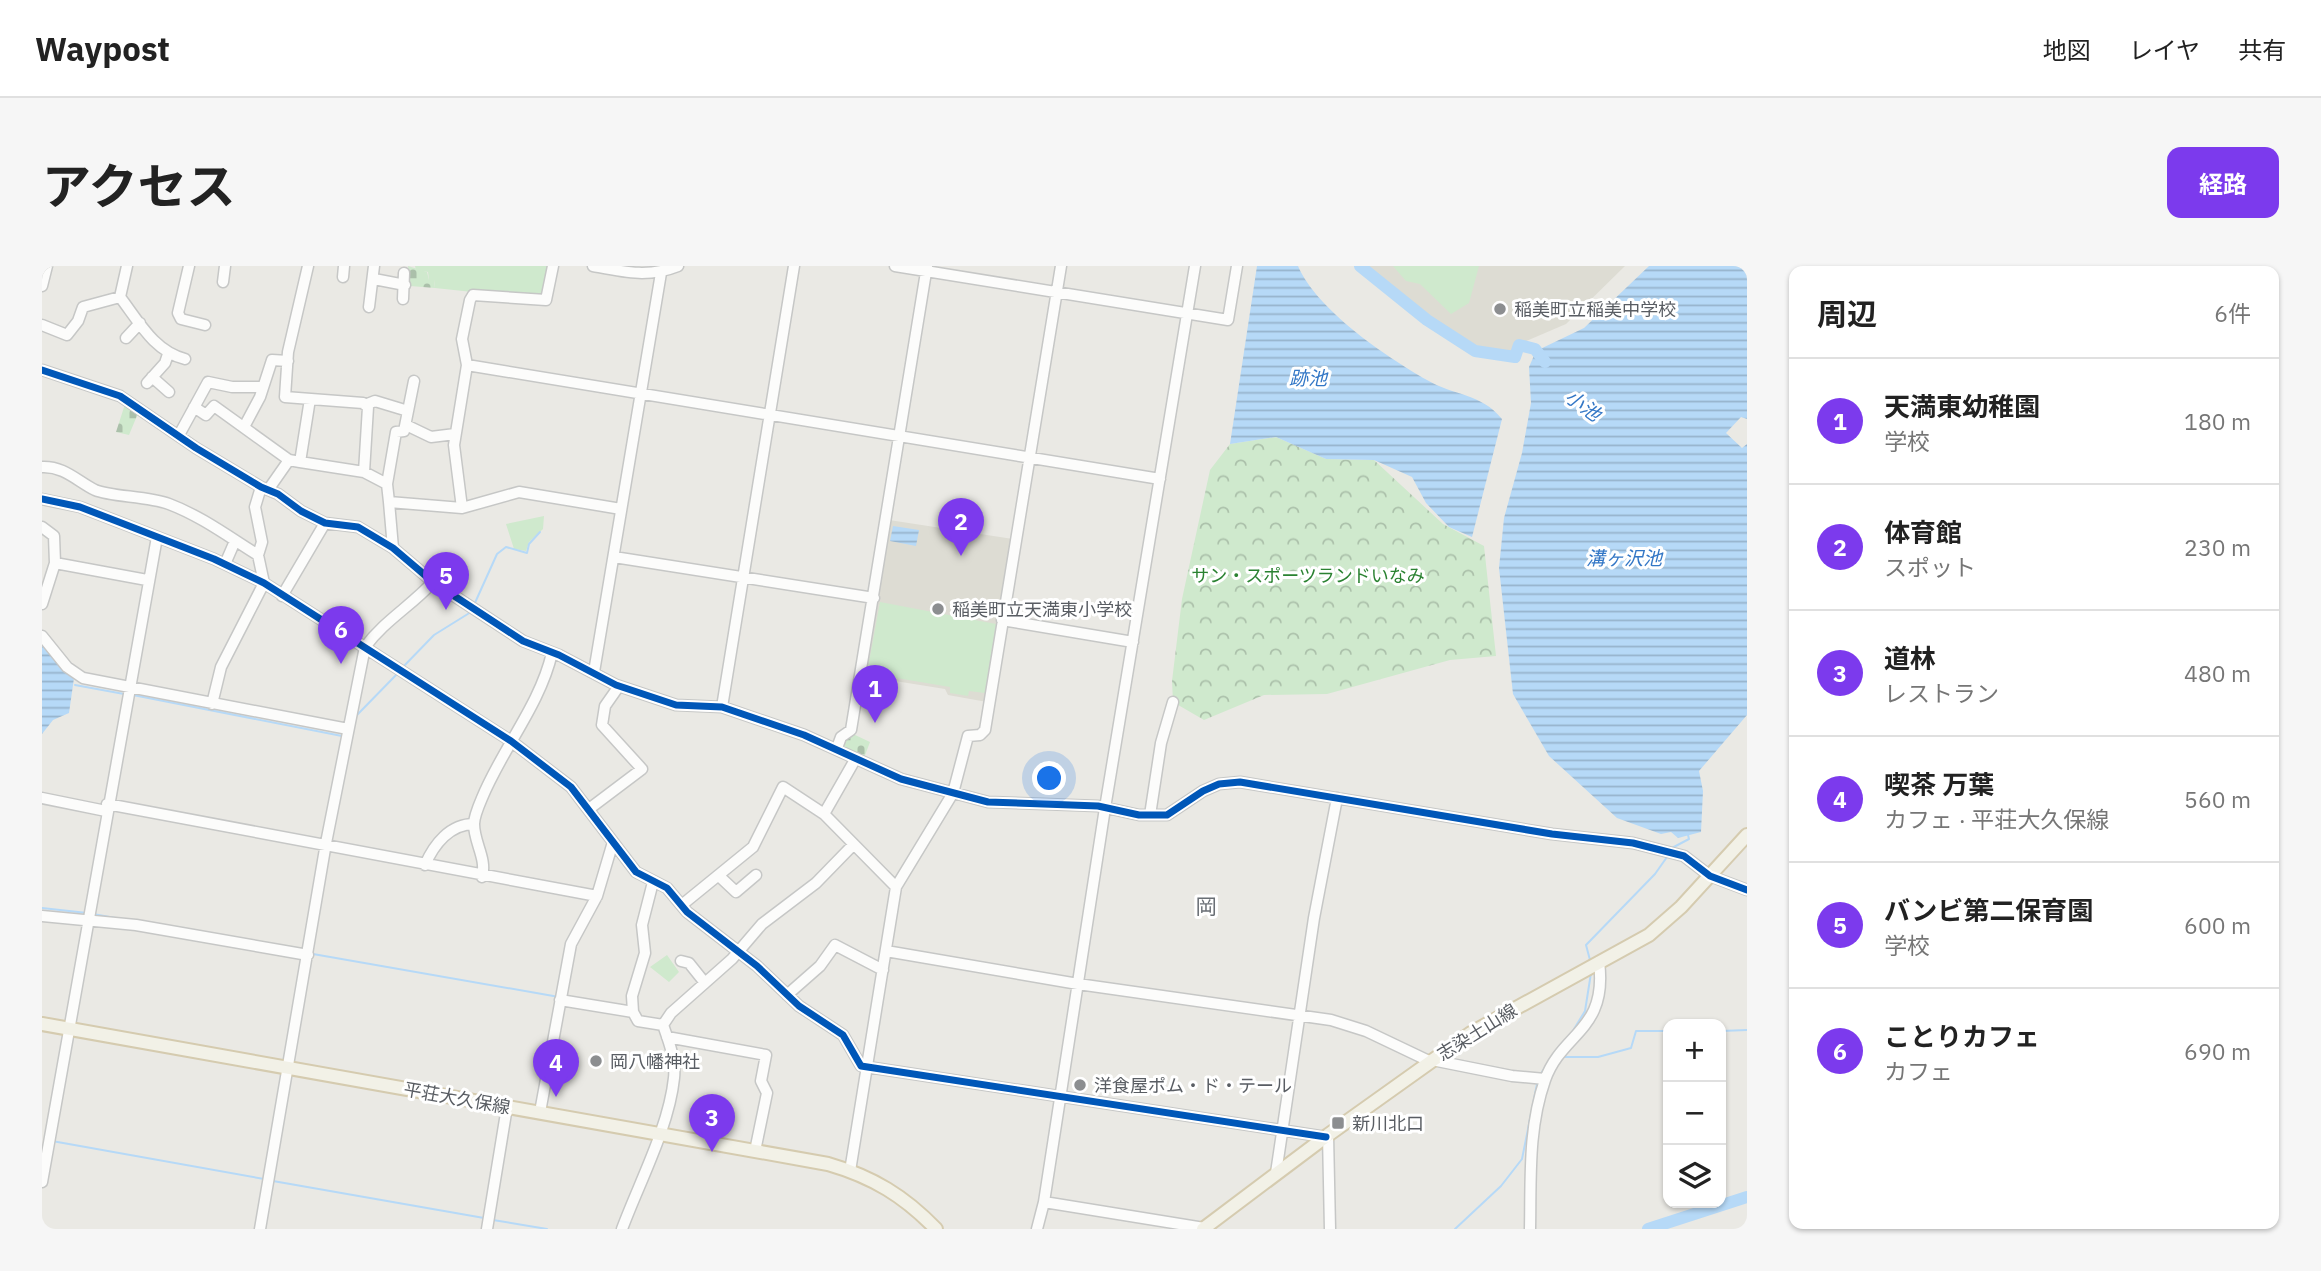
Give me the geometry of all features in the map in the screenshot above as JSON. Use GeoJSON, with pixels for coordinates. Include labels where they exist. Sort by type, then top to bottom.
{"type":"FeatureCollection","features":[{"type":"Feature","properties":{"kind":"main road","name":"志染土山線"},"geometry":{"type":"LineString","coordinates":[[1203,1228],[1430,1061],[1518,1005],[1649,934],[1668,920],[1745,840]]}},
{"type":"Feature","properties":{"kind":"main road","name":"平荘大久保線"},"geometry":{"type":"LineString","coordinates":[[42,1024],[755,1151],[850,1171],[888,1187],[914,1206],[936,1229]]}},
{"type":"Feature","properties":{"kind":"street"},"geometry":{"type":"LineString","coordinates":[[42,286],[47,266]]}},
{"type":"Feature","properties":{"kind":"street"},"geometry":{"type":"LineString","coordinates":[[120,297],[127,266]]}},
{"type":"Feature","properties":{"kind":"street"},"geometry":{"type":"LineString","coordinates":[[189,266],[178,313],[181,319],[201,322]]}},
{"type":"Feature","properties":{"kind":"street"},"geometry":{"type":"LineString","coordinates":[[223,282],[226,266]]}},
{"type":"Feature","properties":{"kind":"street"},"geometry":{"type":"LineString","coordinates":[[308,266],[288,361],[285,397],[365,405],[374,401],[408,411]]}},
{"type":"Feature","properties":{"kind":"street"},"geometry":{"type":"LineString","coordinates":[[369,307],[374,266]]}},
{"type":"Feature","properties":{"kind":"street"},"geometry":{"type":"LineString","coordinates":[[462,508],[454,446],[467,365],[462,339],[473,295],[546,300],[553,266]]}},
{"type":"Feature","properties":{"kind":"street"},"geometry":{"type":"LineString","coordinates":[[593,266],[631,274],[661,273],[678,266]]}},
{"type":"Feature","properties":{"kind":"street"},"geometry":{"type":"LineString","coordinates":[[722,707],[794,266]]}},
{"type":"Feature","properties":{"kind":"street"},"geometry":{"type":"LineString","coordinates":[[895,266],[927,269],[1228,320],[1237,266]]}},
{"type":"Feature","properties":{"kind":"street"},"geometry":{"type":"LineString","coordinates":[[850,1171],[896,887],[953,793],[968,736],[980,736],[985,730],[1061,266]]}},
{"type":"Feature","properties":{"kind":"street"},"geometry":{"type":"LineString","coordinates":[[1037,1229],[1044,1202],[1105,808],[1195,266]]}},
{"type":"Feature","properties":{"kind":"street"},"geometry":{"type":"LineString","coordinates":[[837,748],[841,737],[850,730],[927,269]]}},
{"type":"Feature","properties":{"kind":"street"},"geometry":{"type":"LineString","coordinates":[[594,672],[661,273]]}},
{"type":"Feature","properties":{"kind":"street"},"geometry":{"type":"LineString","coordinates":[[374,279],[404,279],[403,299]]}},
{"type":"Feature","properties":{"kind":"street"},"geometry":{"type":"LineString","coordinates":[[120,297],[168,355],[185,359]]}},
{"type":"Feature","properties":{"kind":"street"},"geometry":{"type":"LineString","coordinates":[[42,325],[67,335],[78,321],[83,307],[120,297]]}},
{"type":"Feature","properties":{"kind":"street"},"geometry":{"type":"LineString","coordinates":[[126,338],[140,323]]}},
{"type":"Feature","properties":{"kind":"street"},"geometry":{"type":"LineString","coordinates":[[168,355],[149,380],[169,392]]}},
{"type":"Feature","properties":{"kind":"street"},"geometry":{"type":"LineString","coordinates":[[244,427],[272,360],[288,361]]}},
{"type":"Feature","properties":{"kind":"street"},"geometry":{"type":"LineString","coordinates":[[467,365],[1160,479]]}},
{"type":"Feature","properties":{"kind":"street"},"geometry":{"type":"LineString","coordinates":[[42,370],[114,393],[264,488],[325,523],[358,527],[393,548],[433,582],[523,641],[619,686],[676,705],[722,707],[837,748],[901,779],[988,802],[1105,808],[1150,815],[1167,815],[1219,784],[1240,782],[1552,834],[1633,843],[1684,856],[1710,876],[1747,890]]}},
{"type":"Feature","properties":{"kind":"street"},"geometry":{"type":"LineString","coordinates":[[178,435],[208,382],[232,387],[262,387]]}},
{"type":"Feature","properties":{"kind":"street"},"geometry":{"type":"LineString","coordinates":[[393,548],[387,484],[396,432],[404,431],[414,382]]}},
{"type":"Feature","properties":{"kind":"street"},"geometry":{"type":"LineString","coordinates":[[300,462],[310,399]]}},
{"type":"Feature","properties":{"kind":"street"},"geometry":{"type":"LineString","coordinates":[[364,472],[368,407],[365,405]]}},
{"type":"Feature","properties":{"kind":"street"},"geometry":{"type":"LineString","coordinates":[[194,407],[206,415],[215,406],[289,460],[364,472],[387,484]]}},
{"type":"Feature","properties":{"kind":"street"},"geometry":{"type":"LineString","coordinates":[[406,425],[431,437],[455,434]]}},
{"type":"Feature","properties":{"kind":"street"},"geometry":{"type":"LineString","coordinates":[[212,704],[221,667],[264,583],[258,555],[262,542],[255,507],[264,488],[289,460]]}},
{"type":"Feature","properties":{"kind":"street"},"geometry":{"type":"LineString","coordinates":[[42,467],[70,473],[97,491],[137,495],[170,505],[218,528],[258,555]]}},
{"type":"Feature","properties":{"kind":"street"},"geometry":{"type":"LineString","coordinates":[[389,502],[462,508],[519,492],[621,509]]}},
{"type":"Feature","properties":{"kind":"street"},"geometry":{"type":"LineString","coordinates":[[42,499],[80,508],[157,537],[264,583],[511,741],[571,786],[636,872],[667,888],[687,912],[757,966],[788,995],[843,1035],[861,1066],[1327,1136],[1330,1229]]}},
{"type":"Feature","properties":{"kind":"street"},"geometry":{"type":"LineString","coordinates":[[447,508],[448,520]]}},
{"type":"Feature","properties":{"kind":"street"},"geometry":{"type":"LineString","coordinates":[[282,596],[325,523]]}},
{"type":"Feature","properties":{"kind":"street"},"geometry":{"type":"LineString","coordinates":[[42,527],[54,536],[55,563],[42,604]]}},
{"type":"Feature","properties":{"kind":"street"},"geometry":{"type":"LineString","coordinates":[[42,1182],[147,580],[157,537]]}},
{"type":"Feature","properties":{"kind":"street"},"geometry":{"type":"LineString","coordinates":[[225,564],[235,541]]}},
{"type":"Feature","properties":{"kind":"street"},"geometry":{"type":"LineString","coordinates":[[614,557],[874,598]]}},
{"type":"Feature","properties":{"kind":"street"},"geometry":{"type":"LineString","coordinates":[[55,563],[147,580]]}},
{"type":"Feature","properties":{"kind":"street"},"geometry":{"type":"LineString","coordinates":[[260,1229],[326,843],[365,648],[380,627],[414,602],[433,582]]}},
{"type":"Feature","properties":{"kind":"street"},"geometry":{"type":"LineString","coordinates":[[1002,621],[1133,642]]}},
{"type":"Feature","properties":{"kind":"street"},"geometry":{"type":"LineString","coordinates":[[42,636],[67,667],[83,678],[128,689],[348,729]]}},
{"type":"Feature","properties":{"kind":"street"},"geometry":{"type":"LineString","coordinates":[[482,877],[484,867],[474,824],[483,796],[547,676],[552,653]]}},
{"type":"Feature","properties":{"kind":"street"},"geometry":{"type":"LineString","coordinates":[[589,809],[642,769],[602,725],[605,706],[619,686]]}},
{"type":"Feature","properties":{"kind":"street"},"geometry":{"type":"LineString","coordinates":[[1150,815],[1161,743],[1173,702]]}},
{"type":"Feature","properties":{"kind":"street"},"geometry":{"type":"LineString","coordinates":[[824,814],[856,758]]}},
{"type":"Feature","properties":{"kind":"street"},"geometry":{"type":"LineString","coordinates":[[683,904],[759,840],[783,787],[824,814],[852,846],[896,887]]}},
{"type":"Feature","properties":{"kind":"street"},"geometry":{"type":"LineString","coordinates":[[42,798],[326,843],[482,877],[597,897]]}},
{"type":"Feature","properties":{"kind":"street"},"geometry":{"type":"LineString","coordinates":[[1276,1173],[1336,798]]}},
{"type":"Feature","properties":{"kind":"street"},"geometry":{"type":"LineString","coordinates":[[425,865],[437,844],[454,828],[474,824]]}},
{"type":"Feature","properties":{"kind":"street"},"geometry":{"type":"LineString","coordinates":[[540,1112],[571,944],[597,897],[613,842]]}},
{"type":"Feature","properties":{"kind":"street"},"geometry":{"type":"LineString","coordinates":[[663,1025],[671,1013],[737,953],[762,924],[816,883],[852,846]]}},
{"type":"Feature","properties":{"kind":"street"},"geometry":{"type":"LineString","coordinates":[[719,876],[736,891],[756,875]]}},
{"type":"Feature","properties":{"kind":"street"},"geometry":{"type":"LineString","coordinates":[[653,882],[642,925],[645,953],[632,996],[633,1012],[638,1021],[663,1025]]}},
{"type":"Feature","properties":{"kind":"street"},"geometry":{"type":"LineString","coordinates":[[42,916],[136,925],[307,955]]}},
{"type":"Feature","properties":{"kind":"street"},"geometry":{"type":"LineString","coordinates":[[788,995],[820,966],[835,945],[883,970]]}},
{"type":"Feature","properties":{"kind":"street"},"geometry":{"type":"LineString","coordinates":[[886,951],[1078,984],[1331,1020],[1366,1031],[1430,1061],[1541,1078]]}},
{"type":"Feature","properties":{"kind":"street"},"geometry":{"type":"LineString","coordinates":[[681,961],[689,963],[705,983]]}},
{"type":"Feature","properties":{"kind":"street"},"geometry":{"type":"LineString","coordinates":[[1530,1229],[1531,1142],[1541,1078],[1593,1016],[1599,962]]}},
{"type":"Feature","properties":{"kind":"street"},"geometry":{"type":"LineString","coordinates":[[560,1000],[633,1012]]}},
{"type":"Feature","properties":{"kind":"street"},"geometry":{"type":"LineString","coordinates":[[622,1229],[667,1111],[674,1077],[663,1025]]}},
{"type":"Feature","properties":{"kind":"street"},"geometry":{"type":"LineString","coordinates":[[667,1037],[766,1055],[761,1081],[767,1093],[755,1151]]}},
{"type":"Feature","properties":{"kind":"street"},"geometry":{"type":"LineString","coordinates":[[487,1229],[507,1107]]}},
{"type":"Feature","properties":{"kind":"street"},"geometry":{"type":"LineString","coordinates":[[1044,1202],[1203,1228]]}},
{"type":"Feature","properties":{"kind":"shaded area","name":"稲美町立稲美中学校"},"geometry":{"type":"Polygon","coordinates":[[[1367,266],[1625,266],[1566,324],[1524,342],[1518,339],[1511,352],[1478,349],[1424,315],[1367,266]]]}},
{"type":"Feature","properties":{"kind":"shaded area","name":"稲美町立天満東小学校"},"geometry":{"type":"Polygon","coordinates":[[[889,520],[1013,539],[987,702],[948,695],[945,689],[864,676],[889,520]]]}},
{"type":"Feature","properties":{"kind":"green space"},"geometry":{"type":"Polygon","coordinates":[[[408,266],[427,272],[429,280],[434,280],[435,288],[410,286],[408,266]]]}},
{"type":"Feature","properties":{"kind":"green space"},"geometry":{"type":"Polygon","coordinates":[[[415,266],[551,266],[547,295],[539,299],[435,288],[434,280],[429,280],[428,272],[416,270],[415,266]]]}},
{"type":"Feature","properties":{"kind":"green space"},"geometry":{"type":"Polygon","coordinates":[[[1393,266],[1479,266],[1469,303],[1451,314],[1420,284],[1406,281],[1393,266]]]}},
{"type":"Feature","properties":{"kind":"green space"},"geometry":{"type":"Polygon","coordinates":[[[126,401],[139,411],[129,435],[116,432],[126,401]]]}},
{"type":"Feature","properties":{"kind":"green space","name":"サン・スポーツランドいなみ"},"geometry":{"type":"Polygon","coordinates":[[[1276,437],[1326,459],[1374,460],[1443,524],[1484,546],[1496,656],[1450,660],[1327,694],[1264,695],[1204,720],[1173,702],[1172,681],[1182,599],[1210,470],[1230,444],[1276,437]]]}},
{"type":"Feature","properties":{"kind":"green space"},"geometry":{"type":"Polygon","coordinates":[[[544,516],[543,529],[529,542],[526,551],[514,549],[506,524],[544,516]]]}},
{"type":"Feature","properties":{"kind":"green space"},"geometry":{"type":"Polygon","coordinates":[[[880,602],[996,624],[985,693],[969,691],[968,696],[950,693],[950,687],[867,673],[880,602]]]}},
{"type":"Feature","properties":{"kind":"green space"},"geometry":{"type":"Polygon","coordinates":[[[853,734],[870,742],[864,758],[840,749],[842,741],[853,734]]]}},
{"type":"Feature","properties":{"kind":"green space"},"geometry":{"type":"Polygon","coordinates":[[[667,955],[679,972],[669,982],[650,967],[667,955]]]}},
{"type":"Feature","properties":{"kind":"water","name":"跡池"},"geometry":{"type":"Polygon","coordinates":[[[1257,266],[1298,266],[1320,299],[1373,345],[1427,380],[1485,404],[1502,419],[1472,537],[1449,527],[1426,503],[1412,477],[1374,460],[1326,459],[1276,437],[1230,444],[1257,266]]]}},
{"type":"Feature","properties":{"kind":"water","name":"溝ヶ沢池"},"geometry":{"type":"Polygon","coordinates":[[[1649,266],[1747,266],[1747,419],[1741,417],[1726,433],[1742,448],[1747,444],[1747,715],[1699,771],[1703,791],[1701,832],[1678,838],[1671,832],[1661,834],[1617,818],[1549,756],[1513,694],[1499,568],[1504,518],[1522,453],[1531,403],[1529,367],[1536,351],[1584,328],[1649,266]]]}},
{"type":"Feature","properties":{"kind":"water"},"geometry":{"type":"Polygon","coordinates":[[[893,526],[919,530],[916,546],[890,541],[893,526]]]}},
{"type":"Feature","properties":{"kind":"water"},"geometry":{"type":"Polygon","coordinates":[[[42,646],[74,678],[69,713],[53,720],[42,734],[42,646]]]}},
{"type":"Feature","properties":{"kind":"waterway","name":"小池"},"geometry":{"type":"LineString","coordinates":[[1360,266],[1427,320],[1475,351],[1515,357],[1519,345],[1535,349],[1545,362]]}},
{"type":"Feature","properties":{"kind":"waterway"},"geometry":{"type":"LineString","coordinates":[[474,605],[497,554],[506,547],[527,553],[529,544],[540,532]]}},
{"type":"Feature","properties":{"kind":"waterway"},"geometry":{"type":"LineString","coordinates":[[402,668],[434,635],[471,612]]}},
{"type":"Feature","properties":{"kind":"waterway"},"geometry":{"type":"LineString","coordinates":[[356,716],[399,672]]}},
{"type":"Feature","properties":{"kind":"waterway"},"geometry":{"type":"LineString","coordinates":[[75,685],[124,694]]}},
{"type":"Feature","properties":{"kind":"waterway"},"geometry":{"type":"LineString","coordinates":[[133,695],[342,736]]}},
{"type":"Feature","properties":{"kind":"waterway"},"geometry":{"type":"LineString","coordinates":[[1670,849],[1689,839],[1688,835]]}},
{"type":"Feature","properties":{"kind":"waterway"},"geometry":{"type":"LineString","coordinates":[[1590,960],[1586,945],[1655,874],[1667,857]]}},
{"type":"Feature","properties":{"kind":"waterway"},"geometry":{"type":"LineString","coordinates":[[42,908],[87,913]]}},
{"type":"Feature","properties":{"kind":"waterway"},"geometry":{"type":"LineString","coordinates":[[93,914],[115,918]]}},
{"type":"Feature","properties":{"kind":"waterway"},"geometry":{"type":"LineString","coordinates":[[313,954],[559,997]]}},
{"type":"Feature","properties":{"kind":"waterway"},"geometry":{"type":"LineString","coordinates":[[1571,1034],[1585,1011],[1591,973]]}},
{"type":"Feature","properties":{"kind":"waterway"},"geometry":{"type":"LineString","coordinates":[[1726,1031],[1747,1030]]}},
{"type":"Feature","properties":{"kind":"waterway"},"geometry":{"type":"LineString","coordinates":[[1562,1057],[1598,1057],[1631,1048],[1636,1031],[1663,1031]]}},
{"type":"Feature","properties":{"kind":"waterway"},"geometry":{"type":"LineString","coordinates":[[1540,1075],[1558,1048]]}},
{"type":"Feature","properties":{"kind":"waterway"},"geometry":{"type":"LineString","coordinates":[[1455,1229],[1501,1186],[1522,1159],[1537,1084]]}},
{"type":"Feature","properties":{"kind":"waterway"},"geometry":{"type":"LineString","coordinates":[[52,1141],[264,1179]]}},
{"type":"Feature","properties":{"kind":"waterway"},"geometry":{"type":"LineString","coordinates":[[273,1181],[484,1218]]}},
{"type":"Feature","properties":{"kind":"waterway"},"geometry":{"type":"LineString","coordinates":[[1648,1229],[1747,1197]]}},
{"type":"Feature","properties":{"kind":"waterway"},"geometry":{"type":"LineString","coordinates":[[493,1220],[547,1229]]}},
{"type":"Feature","properties":{"kind":"cycle path"},"geometry":{"type":"LineString","coordinates":[[42,370],[120,396],[196,448],[261,487],[278,494],[301,511],[325,523],[358,527],[393,548],[433,582],[523,641],[559,655],[616,685],[676,705],[722,707],[804,735],[901,779],[988,802],[1098,806],[1139,815],[1167,815],[1203,791],[1219,784],[1240,782],[1552,834],[1633,843],[1684,856],[1710,876],[1747,890]]}},
{"type":"Feature","properties":{"kind":"cycle path"},"geometry":{"type":"LineString","coordinates":[[42,499],[80,507],[214,559],[264,583],[511,741],[571,787],[636,872],[667,888],[687,912],[757,966],[799,1006],[843,1035],[861,1066],[1326,1137]]}},
{"type":"Feature","properties":{"kind":"place","name":"稲美町立稲美中学校"},"geometry":{"type":"Point","coordinates":[1500,309]}},
{"type":"Feature","properties":{"kind":"place","name":"体育館"},"geometry":{"type":"Point","coordinates":[961,556]}},
{"type":"Feature","properties":{"kind":"place","name":"稲美町立天満東小学校"},"geometry":{"type":"Point","coordinates":[938,609]}},
{"type":"Feature","properties":{"kind":"place","name":"バンビ第二保育園"},"geometry":{"type":"Point","coordinates":[446,610]}},
{"type":"Feature","properties":{"kind":"place","name":"ことりカフェ"},"geometry":{"type":"Point","coordinates":[341,664]}},
{"type":"Feature","properties":{"kind":"place","name":"天満東幼稚園"},"geometry":{"type":"Point","coordinates":[875,723]}},
{"type":"Feature","properties":{"kind":"place","name":"岡八幡神社"},"geometry":{"type":"Point","coordinates":[596,1061]}},
{"type":"Feature","properties":{"kind":"place","name":"洋食屋ポム・ド・テール"},"geometry":{"type":"Point","coordinates":[1080,1085]}},
{"type":"Feature","properties":{"kind":"place","name":"喫茶 万葉"},"geometry":{"type":"Point","coordinates":[556,1097]}},
{"type":"Feature","properties":{"kind":"place","name":"新川北口"},"geometry":{"type":"Point","coordinates":[1338,1123]}},
{"type":"Feature","properties":{"kind":"place","name":"道林"},"geometry":{"type":"Point","coordinates":[712,1152]}},
{"type":"Feature","properties":{"kind":"district","name":"岡"},"geometry":{"type":"Point","coordinates":[1206,906]}}]}
